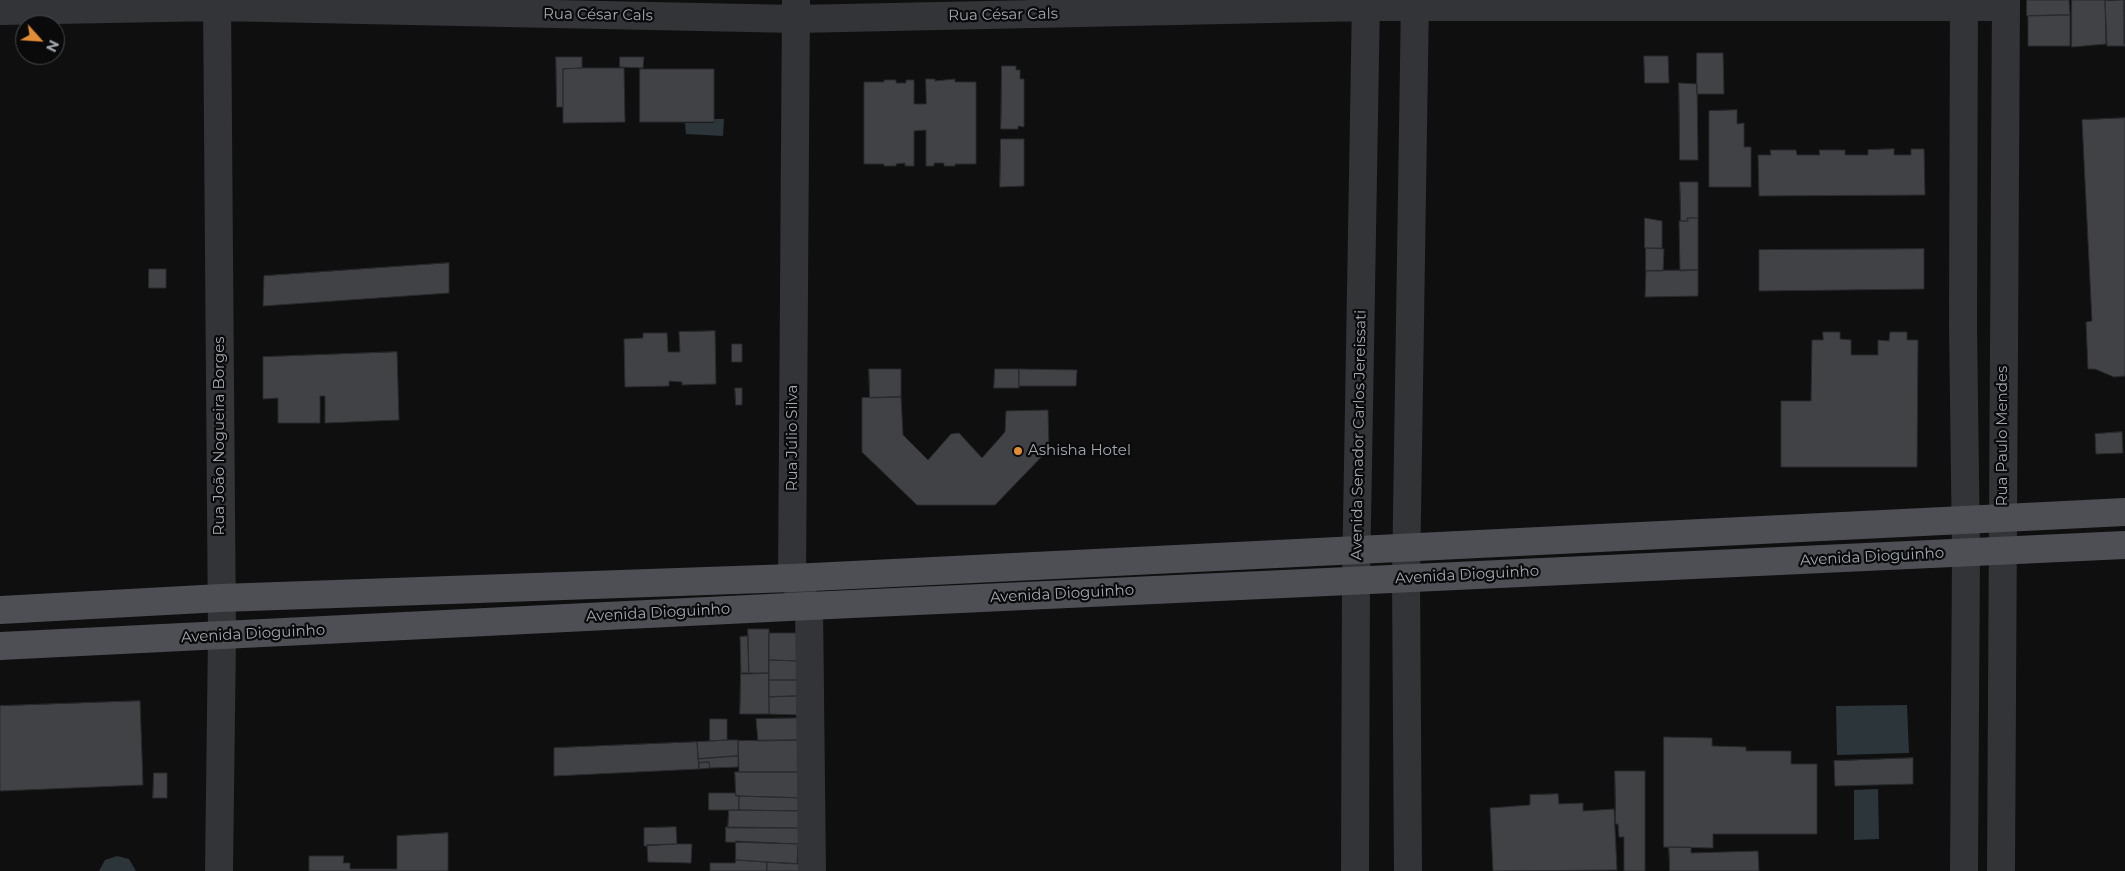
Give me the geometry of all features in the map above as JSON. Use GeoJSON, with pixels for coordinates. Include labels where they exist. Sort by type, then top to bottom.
{"type":"FeatureCollection","features":[{"type":"Feature","properties":{"kind":"main road","name":"Avenida Dioguinho"},"geometry":{"type":"LineString","coordinates":[[0,610],[221,598],[792,578],[2125,512]]}},
{"type":"Feature","properties":{"kind":"main road","name":"Avenida Dioguinho"},"geometry":{"type":"LineString","coordinates":[[0,646],[808,606],[2125,545]]}},
{"type":"Feature","properties":{"kind":"street","name":"Rua César Cals"},"geometry":{"type":"LineString","coordinates":[[0,11],[217,4],[796,10],[1366,4],[2006,3]]}},
{"type":"Feature","properties":{"kind":"street","name":"Rua Paulo Mendes"},"geometry":{"type":"LineString","coordinates":[[2001,871],[2006,3]]}},
{"type":"Feature","properties":{"kind":"street","name":"Rua João Nogueira Borges"},"geometry":{"type":"LineString","coordinates":[[217,4],[222,635],[219,871]]}},
{"type":"Feature","properties":{"kind":"street","name":"Avenida Senador Carlos Jereissati"},"geometry":{"type":"LineString","coordinates":[[1355,871],[1356,580],[1366,4]]}},
{"type":"Feature","properties":{"kind":"street"},"geometry":{"type":"LineString","coordinates":[[1408,871],[1406,578],[1415,4]]}},
{"type":"Feature","properties":{"kind":"street"},"geometry":{"type":"LineString","coordinates":[[1964,4],[1963,324],[1966,520],[1964,871]]}},
{"type":"Feature","properties":{"kind":"street","name":"Rua Júlio Silva"},"geometry":{"type":"LineString","coordinates":[[792,578],[796,10]]}},
{"type":"Feature","properties":{"kind":"street"},"geometry":{"type":"LineString","coordinates":[[1963,324],[2004,324]]}},
{"type":"Feature","properties":{"kind":"street"},"geometry":{"type":"LineString","coordinates":[[792,578],[808,606],[812,871]]}},
{"type":"Feature","properties":{"kind":"shaded area"},"geometry":{"type":"Polygon","coordinates":[[[714,119],[724,119],[723,136],[686,134],[685,123],[714,123],[714,119]]]}},
{"type":"Feature","properties":{"kind":"shaded area"},"geometry":{"type":"Polygon","coordinates":[[[1907,705],[1909,753],[1837,755],[1836,706],[1907,705]]]}},
{"type":"Feature","properties":{"kind":"shaded area"},"geometry":{"type":"Polygon","coordinates":[[[1878,789],[1879,839],[1854,840],[1854,790],[1878,789]]]}},
{"type":"Feature","properties":{"kind":"shaded area"},"geometry":{"type":"Polygon","coordinates":[[[117,856],[129,859],[136,871],[99,871],[105,860],[117,856]]]}},
{"type":"Feature","properties":{"kind":"building"},"geometry":{"type":"Polygon","coordinates":[[[2027,0],[2069,0],[2070,15],[2027,16],[2027,0]]]}},
{"type":"Feature","properties":{"kind":"building"},"geometry":{"type":"Polygon","coordinates":[[[2072,0],[2105,0],[2106,44],[2072,47],[2072,0]]]}},
{"type":"Feature","properties":{"kind":"building"},"geometry":{"type":"Polygon","coordinates":[[[2124,0],[2125,46],[2107,46],[2105,1],[2124,0]]]}},
{"type":"Feature","properties":{"kind":"building"},"geometry":{"type":"Polygon","coordinates":[[[2124,0],[2125,0],[2124,44],[2124,0]]]}},
{"type":"Feature","properties":{"kind":"building"},"geometry":{"type":"Polygon","coordinates":[[[2070,15],[2070,46],[2028,46],[2028,16],[2070,15]]]}},
{"type":"Feature","properties":{"kind":"building"},"geometry":{"type":"Polygon","coordinates":[[[1697,53],[1723,53],[1724,94],[1697,94],[1697,53]]]}},
{"type":"Feature","properties":{"kind":"building"},"geometry":{"type":"Polygon","coordinates":[[[1644,56],[1668,56],[1669,83],[1645,83],[1644,56]]]}},
{"type":"Feature","properties":{"kind":"building"},"geometry":{"type":"Polygon","coordinates":[[[556,57],[582,57],[582,68],[563,69],[563,107],[557,107],[556,57]]]}},
{"type":"Feature","properties":{"kind":"building"},"geometry":{"type":"Polygon","coordinates":[[[620,57],[644,57],[643,68],[620,67],[620,57]]]}},
{"type":"Feature","properties":{"kind":"building"},"geometry":{"type":"Polygon","coordinates":[[[1002,66],[1016,66],[1016,70],[1020,70],[1020,79],[1024,79],[1024,127],[1018,126],[1018,129],[1001,129],[1002,66]]]}},
{"type":"Feature","properties":{"kind":"building"},"geometry":{"type":"Polygon","coordinates":[[[624,68],[625,122],[563,123],[563,69],[624,68]]]}},
{"type":"Feature","properties":{"kind":"building"},"geometry":{"type":"Polygon","coordinates":[[[640,69],[714,69],[714,122],[640,122],[640,69]]]}},
{"type":"Feature","properties":{"kind":"building"},"geometry":{"type":"Polygon","coordinates":[[[926,79],[935,79],[935,81],[955,79],[955,82],[976,82],[976,164],[944,166],[944,163],[934,163],[934,166],[926,166],[926,130],[914,131],[914,166],[905,166],[905,163],[896,164],[896,166],[864,164],[864,82],[896,80],[896,83],[906,83],[906,80],[914,80],[914,104],[926,104],[926,79]]]}},
{"type":"Feature","properties":{"kind":"building"},"geometry":{"type":"Polygon","coordinates":[[[1679,83],[1697,84],[1698,160],[1680,160],[1679,83]]]}},
{"type":"Feature","properties":{"kind":"building"},"geometry":{"type":"Polygon","coordinates":[[[1737,110],[1737,124],[1744,123],[1744,147],[1751,147],[1751,187],[1709,187],[1709,111],[1737,110]]]}},
{"type":"Feature","properties":{"kind":"building"},"geometry":{"type":"Polygon","coordinates":[[[2125,118],[2125,376],[2114,377],[2095,369],[2088,369],[2086,322],[2092,321],[2082,120],[2125,118]]]}},
{"type":"Feature","properties":{"kind":"building"},"geometry":{"type":"Polygon","coordinates":[[[1001,139],[1024,139],[1024,186],[1000,187],[1001,139]]]}},
{"type":"Feature","properties":{"kind":"building"},"geometry":{"type":"Polygon","coordinates":[[[1894,149],[1894,155],[1911,155],[1911,149],[1924,149],[1925,195],[1759,196],[1758,155],[1771,155],[1770,150],[1796,150],[1797,155],[1820,155],[1819,150],[1845,150],[1845,155],[1868,155],[1868,150],[1894,149]]]}},
{"type":"Feature","properties":{"kind":"building"},"geometry":{"type":"Polygon","coordinates":[[[1680,182],[1698,182],[1698,218],[1687,218],[1688,221],[1681,221],[1680,182]]]}},
{"type":"Feature","properties":{"kind":"building"},"geometry":{"type":"Polygon","coordinates":[[[1645,218],[1662,221],[1662,248],[1645,248],[1645,218]]]}},
{"type":"Feature","properties":{"kind":"building"},"geometry":{"type":"Polygon","coordinates":[[[1687,218],[1698,218],[1698,270],[1680,271],[1679,221],[1688,221],[1687,218]]]}},
{"type":"Feature","properties":{"kind":"building"},"geometry":{"type":"Polygon","coordinates":[[[1646,248],[1664,249],[1663,271],[1646,271],[1646,248]]]}},
{"type":"Feature","properties":{"kind":"building"},"geometry":{"type":"Polygon","coordinates":[[[1924,249],[1924,289],[1759,291],[1759,250],[1924,249]]]}},
{"type":"Feature","properties":{"kind":"building"},"geometry":{"type":"Polygon","coordinates":[[[449,263],[449,293],[263,306],[264,276],[449,263]]]}},
{"type":"Feature","properties":{"kind":"building"},"geometry":{"type":"Polygon","coordinates":[[[149,269],[166,269],[166,288],[149,288],[149,269]]]}},
{"type":"Feature","properties":{"kind":"building"},"geometry":{"type":"Polygon","coordinates":[[[1698,270],[1698,296],[1645,297],[1646,271],[1698,270]]]}},
{"type":"Feature","properties":{"kind":"building"},"geometry":{"type":"Polygon","coordinates":[[[715,331],[716,384],[682,385],[682,382],[669,381],[669,386],[625,387],[624,339],[643,338],[643,333],[667,333],[668,352],[680,352],[679,332],[715,331]]]}},
{"type":"Feature","properties":{"kind":"building"},"geometry":{"type":"Polygon","coordinates":[[[1823,332],[1840,332],[1840,339],[1851,340],[1851,355],[1878,355],[1878,340],[1889,341],[1890,332],[1907,332],[1907,340],[1918,340],[1917,467],[1781,467],[1781,401],[1811,401],[1812,340],[1823,340],[1823,332]]]}},
{"type":"Feature","properties":{"kind":"building"},"geometry":{"type":"Polygon","coordinates":[[[732,344],[742,344],[742,362],[732,362],[732,344]]]}},
{"type":"Feature","properties":{"kind":"building"},"geometry":{"type":"Polygon","coordinates":[[[397,352],[399,420],[325,423],[325,396],[320,396],[320,423],[278,423],[278,398],[263,399],[263,357],[397,352]]]}},
{"type":"Feature","properties":{"kind":"building"},"geometry":{"type":"Polygon","coordinates":[[[869,369],[901,369],[901,397],[870,398],[869,369]]]}},
{"type":"Feature","properties":{"kind":"building"},"geometry":{"type":"Polygon","coordinates":[[[995,369],[1019,369],[1019,388],[994,388],[995,369]]]}},
{"type":"Feature","properties":{"kind":"building"},"geometry":{"type":"Polygon","coordinates":[[[1019,369],[1077,370],[1076,386],[1019,386],[1019,369]]]}},
{"type":"Feature","properties":{"kind":"building"},"geometry":{"type":"Polygon","coordinates":[[[735,388],[742,388],[742,405],[736,405],[735,388]]]}},
{"type":"Feature","properties":{"kind":"building","name":"Ashisha Hotel"},"geometry":{"type":"Polygon","coordinates":[[[901,397],[903,435],[928,460],[951,434],[959,433],[982,458],[1005,432],[1006,411],[1048,410],[1049,449],[995,505],[917,505],[862,452],[862,398],[901,397]]]}},
{"type":"Feature","properties":{"kind":"building"},"geometry":{"type":"Polygon","coordinates":[[[2122,432],[2123,453],[2096,454],[2095,434],[2122,432]]]}},
{"type":"Feature","properties":{"kind":"building"},"geometry":{"type":"Polygon","coordinates":[[[748,629],[769,629],[769,673],[749,674],[748,629]]]}},
{"type":"Feature","properties":{"kind":"building"},"geometry":{"type":"Polygon","coordinates":[[[769,633],[800,633],[800,661],[769,660],[769,633]]]}},
{"type":"Feature","properties":{"kind":"building"},"geometry":{"type":"Polygon","coordinates":[[[748,636],[749,674],[741,674],[740,637],[748,636]]]}},
{"type":"Feature","properties":{"kind":"building"},"geometry":{"type":"Polygon","coordinates":[[[769,660],[800,661],[800,680],[769,680],[769,660]]]}},
{"type":"Feature","properties":{"kind":"building"},"geometry":{"type":"Polygon","coordinates":[[[741,673],[769,673],[769,714],[740,714],[741,673]]]}},
{"type":"Feature","properties":{"kind":"building"},"geometry":{"type":"Polygon","coordinates":[[[769,680],[802,680],[801,696],[769,697],[769,680]]]}},
{"type":"Feature","properties":{"kind":"building"},"geometry":{"type":"Polygon","coordinates":[[[801,696],[799,715],[769,714],[769,697],[801,696]]]}},
{"type":"Feature","properties":{"kind":"building"},"geometry":{"type":"Polygon","coordinates":[[[140,701],[143,785],[0,791],[0,706],[140,701]]]}},
{"type":"Feature","properties":{"kind":"building"},"geometry":{"type":"Polygon","coordinates":[[[805,718],[807,740],[758,741],[756,719],[805,718]]]}},
{"type":"Feature","properties":{"kind":"building"},"geometry":{"type":"Polygon","coordinates":[[[710,719],[727,719],[727,740],[710,741],[710,719]]]}},
{"type":"Feature","properties":{"kind":"building"},"geometry":{"type":"Polygon","coordinates":[[[1664,737],[1712,738],[1712,746],[1746,747],[1746,751],[1791,751],[1791,764],[1817,764],[1817,834],[1713,834],[1713,848],[1664,847],[1664,737]]]}},
{"type":"Feature","properties":{"kind":"building"},"geometry":{"type":"Polygon","coordinates":[[[738,740],[738,756],[698,759],[697,742],[738,740]]]}},
{"type":"Feature","properties":{"kind":"building"},"geometry":{"type":"Polygon","coordinates":[[[807,740],[809,772],[739,772],[738,741],[807,740]]]}},
{"type":"Feature","properties":{"kind":"building"},"geometry":{"type":"Polygon","coordinates":[[[697,742],[699,769],[554,776],[554,748],[697,742]]]}},
{"type":"Feature","properties":{"kind":"building"},"geometry":{"type":"Polygon","coordinates":[[[738,756],[738,767],[710,768],[709,762],[699,763],[698,759],[738,756]]]}},
{"type":"Feature","properties":{"kind":"building"},"geometry":{"type":"Polygon","coordinates":[[[1913,758],[1913,784],[1835,786],[1834,761],[1913,758]]]}},
{"type":"Feature","properties":{"kind":"building"},"geometry":{"type":"Polygon","coordinates":[[[709,762],[710,768],[699,769],[699,763],[709,762]]]}},
{"type":"Feature","properties":{"kind":"building"},"geometry":{"type":"Polygon","coordinates":[[[1615,771],[1645,771],[1645,871],[1624,871],[1624,837],[1619,837],[1618,824],[1616,824],[1615,771]]]}},
{"type":"Feature","properties":{"kind":"building"},"geometry":{"type":"Polygon","coordinates":[[[735,772],[803,772],[805,798],[736,796],[735,772]]]}},
{"type":"Feature","properties":{"kind":"building"},"geometry":{"type":"Polygon","coordinates":[[[154,773],[167,773],[167,798],[153,798],[154,773]]]}},
{"type":"Feature","properties":{"kind":"building"},"geometry":{"type":"Polygon","coordinates":[[[709,793],[736,793],[736,796],[739,796],[739,810],[709,810],[709,793]]]}},
{"type":"Feature","properties":{"kind":"building"},"geometry":{"type":"Polygon","coordinates":[[[1558,794],[1559,804],[1583,803],[1583,811],[1614,809],[1617,870],[1493,871],[1490,808],[1530,805],[1530,795],[1558,794]]]}},
{"type":"Feature","properties":{"kind":"building"},"geometry":{"type":"Polygon","coordinates":[[[739,796],[805,798],[806,811],[739,810],[739,796]]]}},
{"type":"Feature","properties":{"kind":"building"},"geometry":{"type":"Polygon","coordinates":[[[729,810],[802,811],[801,828],[728,828],[729,810]]]}},
{"type":"Feature","properties":{"kind":"building"},"geometry":{"type":"Polygon","coordinates":[[[676,827],[677,844],[644,846],[644,828],[676,827]]]}},
{"type":"Feature","properties":{"kind":"building"},"geometry":{"type":"Polygon","coordinates":[[[726,827],[801,828],[801,844],[726,842],[726,827]]]}},
{"type":"Feature","properties":{"kind":"building"},"geometry":{"type":"Polygon","coordinates":[[[448,833],[448,871],[309,871],[309,856],[344,856],[343,863],[350,863],[350,869],[397,869],[397,836],[448,833]]]}},
{"type":"Feature","properties":{"kind":"building"},"geometry":{"type":"Polygon","coordinates":[[[736,841],[798,844],[797,864],[736,860],[736,841]]]}},
{"type":"Feature","properties":{"kind":"building"},"geometry":{"type":"Polygon","coordinates":[[[692,844],[691,863],[648,862],[647,845],[692,844]]]}},
{"type":"Feature","properties":{"kind":"building"},"geometry":{"type":"Polygon","coordinates":[[[1669,847],[1691,847],[1691,853],[1758,851],[1759,871],[1670,871],[1669,847]]]}},
{"type":"Feature","properties":{"kind":"building"},"geometry":{"type":"Polygon","coordinates":[[[736,860],[767,862],[767,871],[710,871],[710,863],[735,863],[736,860]]]}},
{"type":"Feature","properties":{"kind":"building"},"geometry":{"type":"Polygon","coordinates":[[[767,862],[804,864],[804,871],[767,871],[767,862]]]}},
{"type":"Feature","properties":{"kind":"place","name":"Ashisha Hotel"},"geometry":{"type":"Point","coordinates":[1018,451]}}]}
